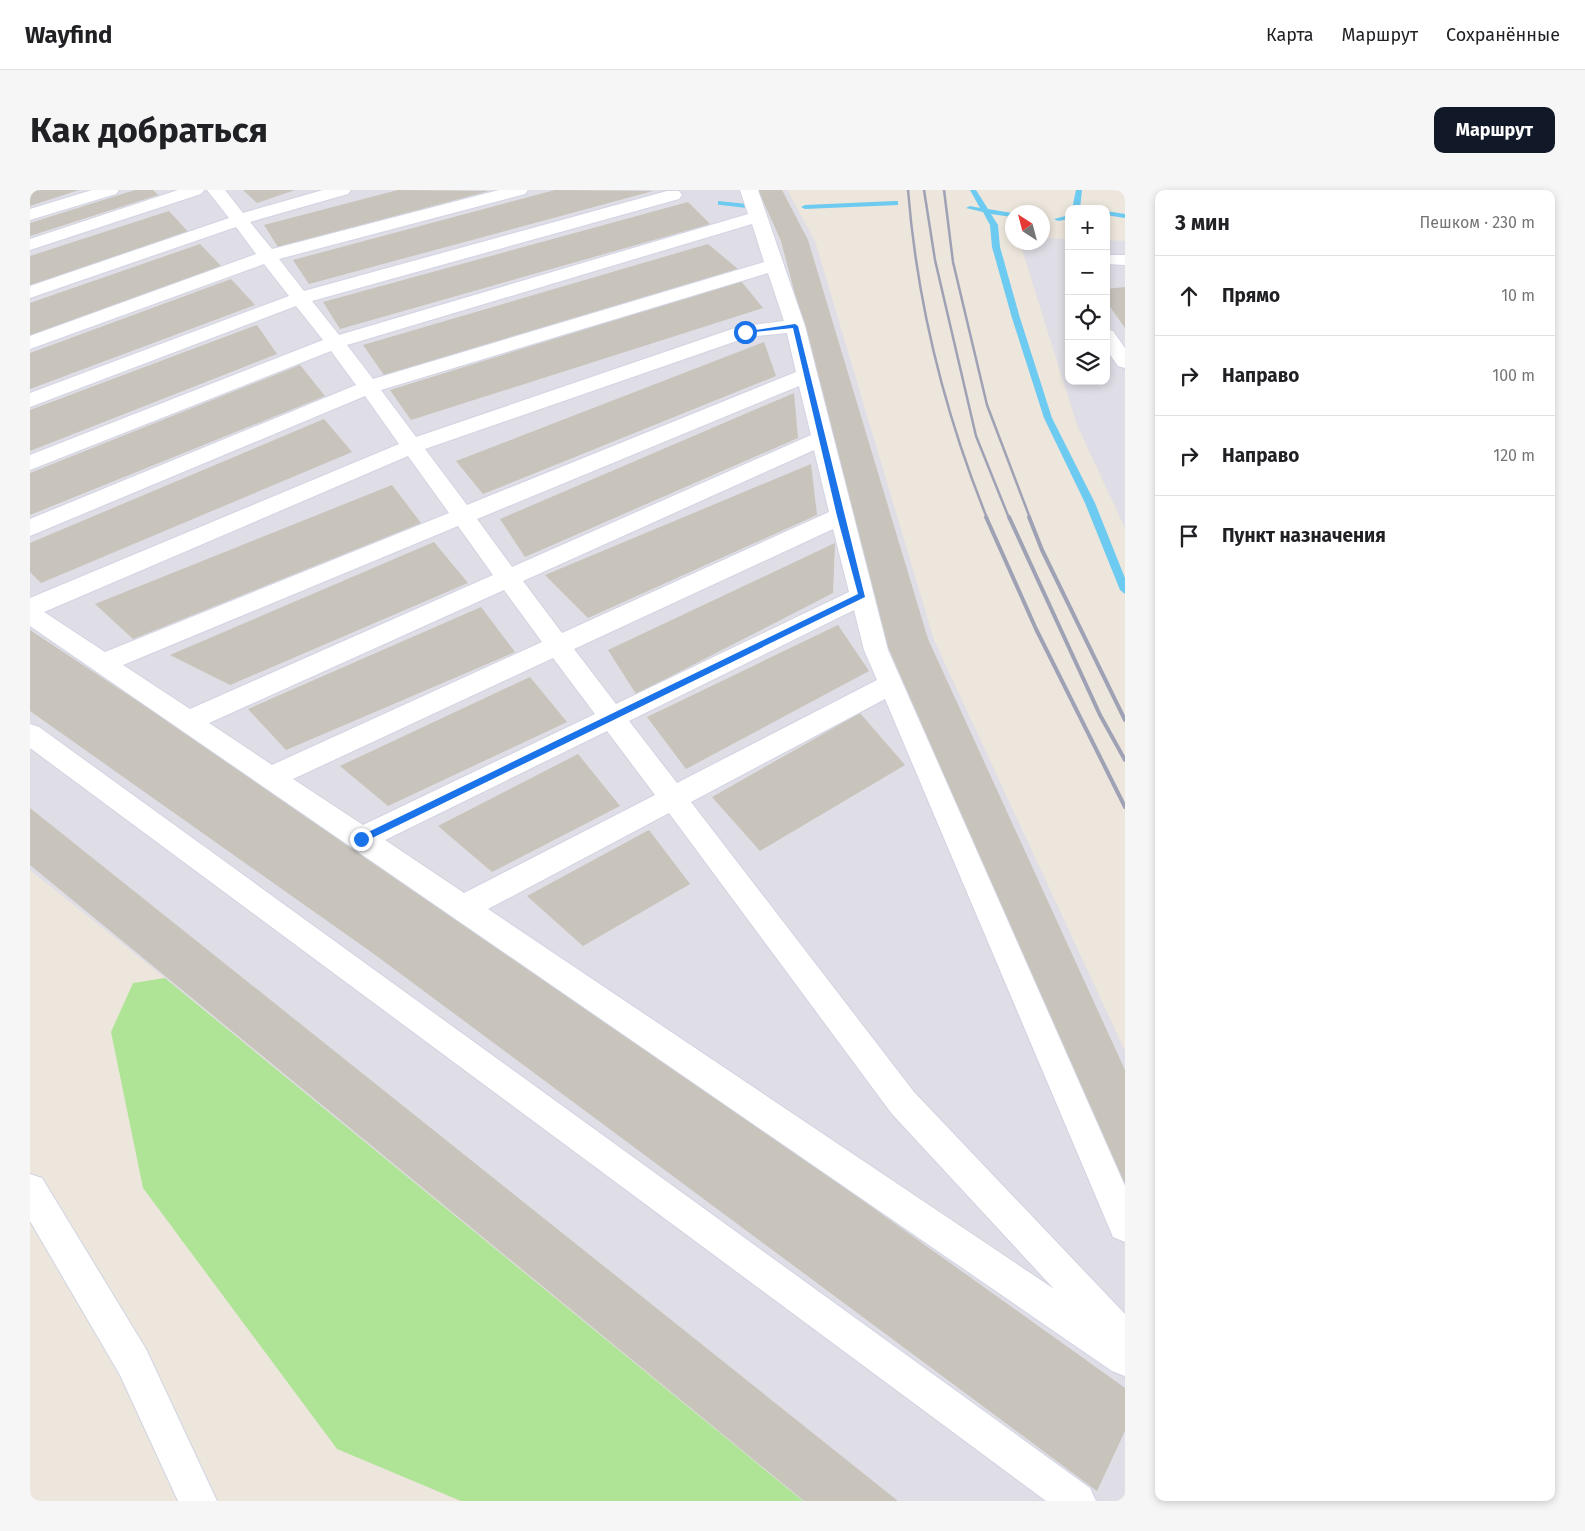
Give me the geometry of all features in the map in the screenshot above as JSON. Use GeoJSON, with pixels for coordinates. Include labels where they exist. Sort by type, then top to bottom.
{"type":"FeatureCollection","features":[{"type":"Feature","properties":{"kind":"street"},"geometry":{"type":"LineString","coordinates":[[30,216],[110,190]]}},
{"type":"Feature","properties":{"kind":"street"},"geometry":{"type":"LineString","coordinates":[[30,245],[195,190]]}},
{"type":"Feature","properties":{"kind":"street"},"geometry":{"type":"LineString","coordinates":[[216,190],[368,387],[557,646],[903,1103],[1125,1340]]}},
{"type":"Feature","properties":{"kind":"street"},"geometry":{"type":"LineString","coordinates":[[30,292],[240,220],[342,190]]}},
{"type":"Feature","properties":{"kind":"street"},"geometry":{"type":"LineString","coordinates":[[30,343],[268,256],[519,190]]}},
{"type":"Feature","properties":{"kind":"street"},"geometry":{"type":"LineString","coordinates":[[749,190],[795,326],[876,650],[1125,1225]]}},
{"type":"Feature","properties":{"kind":"street"},"geometry":{"type":"LineString","coordinates":[[30,400],[300,298],[673,195]]}},
{"type":"Feature","properties":{"kind":"street"},"geometry":{"type":"LineString","coordinates":[[30,462],[334,342],[758,217]]}},
{"type":"Feature","properties":{"kind":"street"},"geometry":{"type":"LineString","coordinates":[[30,528],[368,387],[774,265]]}},
{"type":"Feature","properties":{"kind":"street"},"geometry":{"type":"LineString","coordinates":[[30,608],[412,446],[745,332],[795,326]]}},
{"type":"Feature","properties":{"kind":"street"},"geometry":{"type":"LineString","coordinates":[[1110,340],[1125,362]]}},
{"type":"Feature","properties":{"kind":"street"},"geometry":{"type":"LineString","coordinates":[[103,663],[806,375]]}},
{"type":"Feature","properties":{"kind":"street"},"geometry":{"type":"LineString","coordinates":[[188,721],[822,438]]}},
{"type":"Feature","properties":{"kind":"street"},"geometry":{"type":"LineString","coordinates":[[271,777],[841,516]]}},
{"type":"Feature","properties":{"kind":"street"},"geometry":{"type":"LineString","coordinates":[[361,839],[862,596]]}},
{"type":"Feature","properties":{"kind":"street"},"geometry":{"type":"LineString","coordinates":[[30,614],[1125,1358]]}},
{"type":"Feature","properties":{"kind":"street"},"geometry":{"type":"LineString","coordinates":[[463,908],[891,684]]}},
{"type":"Feature","properties":{"kind":"street"},"geometry":{"type":"LineString","coordinates":[[30,734],[1077,1501]]}},
{"type":"Feature","properties":{"kind":"street"},"geometry":{"type":"LineString","coordinates":[[30,1190],[133,1362],[198,1501]]}},
{"type":"Feature","properties":{"kind":"shaded area"},"geometry":{"type":"Polygon","coordinates":[[[30,190],[787,190],[815,241],[934,640],[1125,1051],[1125,1501],[803,1501],[165,978],[30,870],[30,190]]]}},
{"type":"Feature","properties":{"kind":"shaded area"},"geometry":{"type":"Polygon","coordinates":[[[1050,238],[1065,239],[1065,385],[1110,385],[1110,240],[1125,241],[1125,528],[1077,425],[1022,250],[1050,250],[1050,238]]]}},
{"type":"Feature","properties":{"kind":"green space"},"geometry":{"type":"Polygon","coordinates":[[[165,978],[803,1501],[461,1501],[337,1449],[143,1188],[111,1032],[133,983],[165,978]]]}},
{"type":"Feature","properties":{"kind":"building"},"geometry":{"type":"Polygon","coordinates":[[[30,190],[79,190],[30,206],[30,190]]]}},
{"type":"Feature","properties":{"kind":"building"},"geometry":{"type":"Polygon","coordinates":[[[135,190],[153,190],[158,195],[30,236],[30,223],[135,190]]]}},
{"type":"Feature","properties":{"kind":"building"},"geometry":{"type":"Polygon","coordinates":[[[243,190],[295,190],[257,203],[243,190]]]}},
{"type":"Feature","properties":{"kind":"building"},"geometry":{"type":"Polygon","coordinates":[[[398,190],[489,191],[278,247],[264,225],[398,190]]]}},
{"type":"Feature","properties":{"kind":"building"},"geometry":{"type":"Polygon","coordinates":[[[555,190],[653,191],[309,284],[293,260],[555,190]]]}},
{"type":"Feature","properties":{"kind":"building"},"geometry":{"type":"Polygon","coordinates":[[[758,190],[782,190],[808,240],[928,639],[1125,1070],[1125,1192],[888,647],[781,241],[758,190]]]}},
{"type":"Feature","properties":{"kind":"building"},"geometry":{"type":"Polygon","coordinates":[[[688,202],[710,224],[340,329],[323,302],[688,202]]]}},
{"type":"Feature","properties":{"kind":"building"},"geometry":{"type":"Polygon","coordinates":[[[169,211],[190,234],[30,288],[30,256],[169,211]]]}},
{"type":"Feature","properties":{"kind":"building"},"geometry":{"type":"Polygon","coordinates":[[[200,244],[223,268],[30,336],[30,303],[200,244]]]}},
{"type":"Feature","properties":{"kind":"building"},"geometry":{"type":"Polygon","coordinates":[[[708,244],[738,269],[384,375],[363,345],[708,244]]]}},
{"type":"Feature","properties":{"kind":"building"},"geometry":{"type":"Polygon","coordinates":[[[231,279],[255,305],[30,389],[30,353],[231,279]]]}},
{"type":"Feature","properties":{"kind":"building"},"geometry":{"type":"Polygon","coordinates":[[[741,281],[763,308],[411,420],[390,390],[741,281]]]}},
{"type":"Feature","properties":{"kind":"building"},"geometry":{"type":"Polygon","coordinates":[[[1125,287],[1125,328],[1110,307],[1110,289],[1125,287]]]}},
{"type":"Feature","properties":{"kind":"building"},"geometry":{"type":"Polygon","coordinates":[[[257,325],[277,354],[30,451],[30,410],[257,325]]]}},
{"type":"Feature","properties":{"kind":"building"},"geometry":{"type":"Polygon","coordinates":[[[764,342],[776,376],[483,494],[456,461],[764,342]]]}},
{"type":"Feature","properties":{"kind":"building"},"geometry":{"type":"Polygon","coordinates":[[[300,365],[325,396],[30,515],[30,473],[300,365]]]}},
{"type":"Feature","properties":{"kind":"building"},"geometry":{"type":"Polygon","coordinates":[[[794,393],[798,438],[525,557],[500,519],[794,393]]]}},
{"type":"Feature","properties":{"kind":"building"},"geometry":{"type":"Polygon","coordinates":[[[324,419],[352,452],[41,583],[30,572],[30,543],[324,419]]]}},
{"type":"Feature","properties":{"kind":"building"},"geometry":{"type":"Polygon","coordinates":[[[811,464],[817,515],[588,618],[545,575],[811,464]]]}},
{"type":"Feature","properties":{"kind":"building"},"geometry":{"type":"Polygon","coordinates":[[[392,485],[421,523],[133,639],[95,604],[392,485]]]}},
{"type":"Feature","properties":{"kind":"building"},"geometry":{"type":"Polygon","coordinates":[[[434,542],[468,583],[230,685],[170,655],[434,542]]]}},
{"type":"Feature","properties":{"kind":"building"},"geometry":{"type":"Polygon","coordinates":[[[835,543],[833,593],[636,694],[608,650],[835,543]]]}},
{"type":"Feature","properties":{"kind":"building"},"geometry":{"type":"Polygon","coordinates":[[[481,607],[515,652],[286,750],[248,709],[481,607]]]}},
{"type":"Feature","properties":{"kind":"building"},"geometry":{"type":"Polygon","coordinates":[[[838,625],[869,671],[686,769],[647,717],[838,625]]]}},
{"type":"Feature","properties":{"kind":"building"},"geometry":{"type":"Polygon","coordinates":[[[30,630],[494,937],[1125,1388],[1125,1431],[1097,1491],[374,954],[30,711],[30,630]]]}},
{"type":"Feature","properties":{"kind":"building"},"geometry":{"type":"Polygon","coordinates":[[[530,677],[567,722],[388,806],[340,766],[530,677]]]}},
{"type":"Feature","properties":{"kind":"building"},"geometry":{"type":"Polygon","coordinates":[[[860,713],[905,765],[760,851],[712,797],[860,713]]]}},
{"type":"Feature","properties":{"kind":"building"},"geometry":{"type":"Polygon","coordinates":[[[578,754],[620,806],[492,872],[438,826],[578,754]]]}},
{"type":"Feature","properties":{"kind":"building"},"geometry":{"type":"Polygon","coordinates":[[[30,808],[898,1501],[804,1501],[30,865],[30,808]]]}},
{"type":"Feature","properties":{"kind":"building"},"geometry":{"type":"Polygon","coordinates":[[[649,830],[690,884],[583,946],[527,896],[649,830]]]}},
{"type":"Feature","properties":{"kind":"waterway"},"geometry":{"type":"LineString","coordinates":[[973,190],[985,211]]}},
{"type":"Feature","properties":{"kind":"waterway"},"geometry":{"type":"LineString","coordinates":[[1077,205],[1079,190]]}},
{"type":"Feature","properties":{"kind":"waterway"},"geometry":{"type":"LineString","coordinates":[[721,203],[747,206]]}},
{"type":"Feature","properties":{"kind":"waterway"},"geometry":{"type":"LineString","coordinates":[[805,207],[895,203]]}},
{"type":"Feature","properties":{"kind":"waterway"},"geometry":{"type":"LineString","coordinates":[[970,208],[985,211]]}},
{"type":"Feature","properties":{"kind":"waterway"},"geometry":{"type":"LineString","coordinates":[[985,211],[1005,214]]}},
{"type":"Feature","properties":{"kind":"waterway"},"geometry":{"type":"LineString","coordinates":[[985,211],[994,225],[996,247],[1016,318],[1048,418],[1090,503],[1125,590]]}},
{"type":"Feature","properties":{"kind":"waterway"},"geometry":{"type":"LineString","coordinates":[[1110,214],[1125,216]]}},
{"type":"Feature","properties":{"kind":"waterway"},"geometry":{"type":"LineString","coordinates":[[1058,219],[1065,218]]}},
{"type":"Feature","properties":{"kind":"railway"},"geometry":{"type":"LineString","coordinates":[[908,190],[918,274],[935,357],[958,439],[987,518]]}},
{"type":"Feature","properties":{"kind":"railway"},"geometry":{"type":"LineString","coordinates":[[924,190],[935,260],[976,436],[1009,518]]}},
{"type":"Feature","properties":{"kind":"railway"},"geometry":{"type":"LineString","coordinates":[[944,190],[953,262],[987,405],[1030,518]]}},
{"type":"Feature","properties":{"kind":"railway"},"geometry":{"type":"LineString","coordinates":[[986,517],[1036,629],[1125,807]]}},
{"type":"Feature","properties":{"kind":"railway"},"geometry":{"type":"LineString","coordinates":[[1009,517],[1100,715],[1125,760]]}},
{"type":"Feature","properties":{"kind":"railway"},"geometry":{"type":"LineString","coordinates":[[1029,517],[1042,550],[1125,720]]}},
{"type":"Feature","properties":{"kind":"route"},"geometry":{"type":"LineString","coordinates":[[361,839],[862,596],[795,326],[745,332]]}}]}
